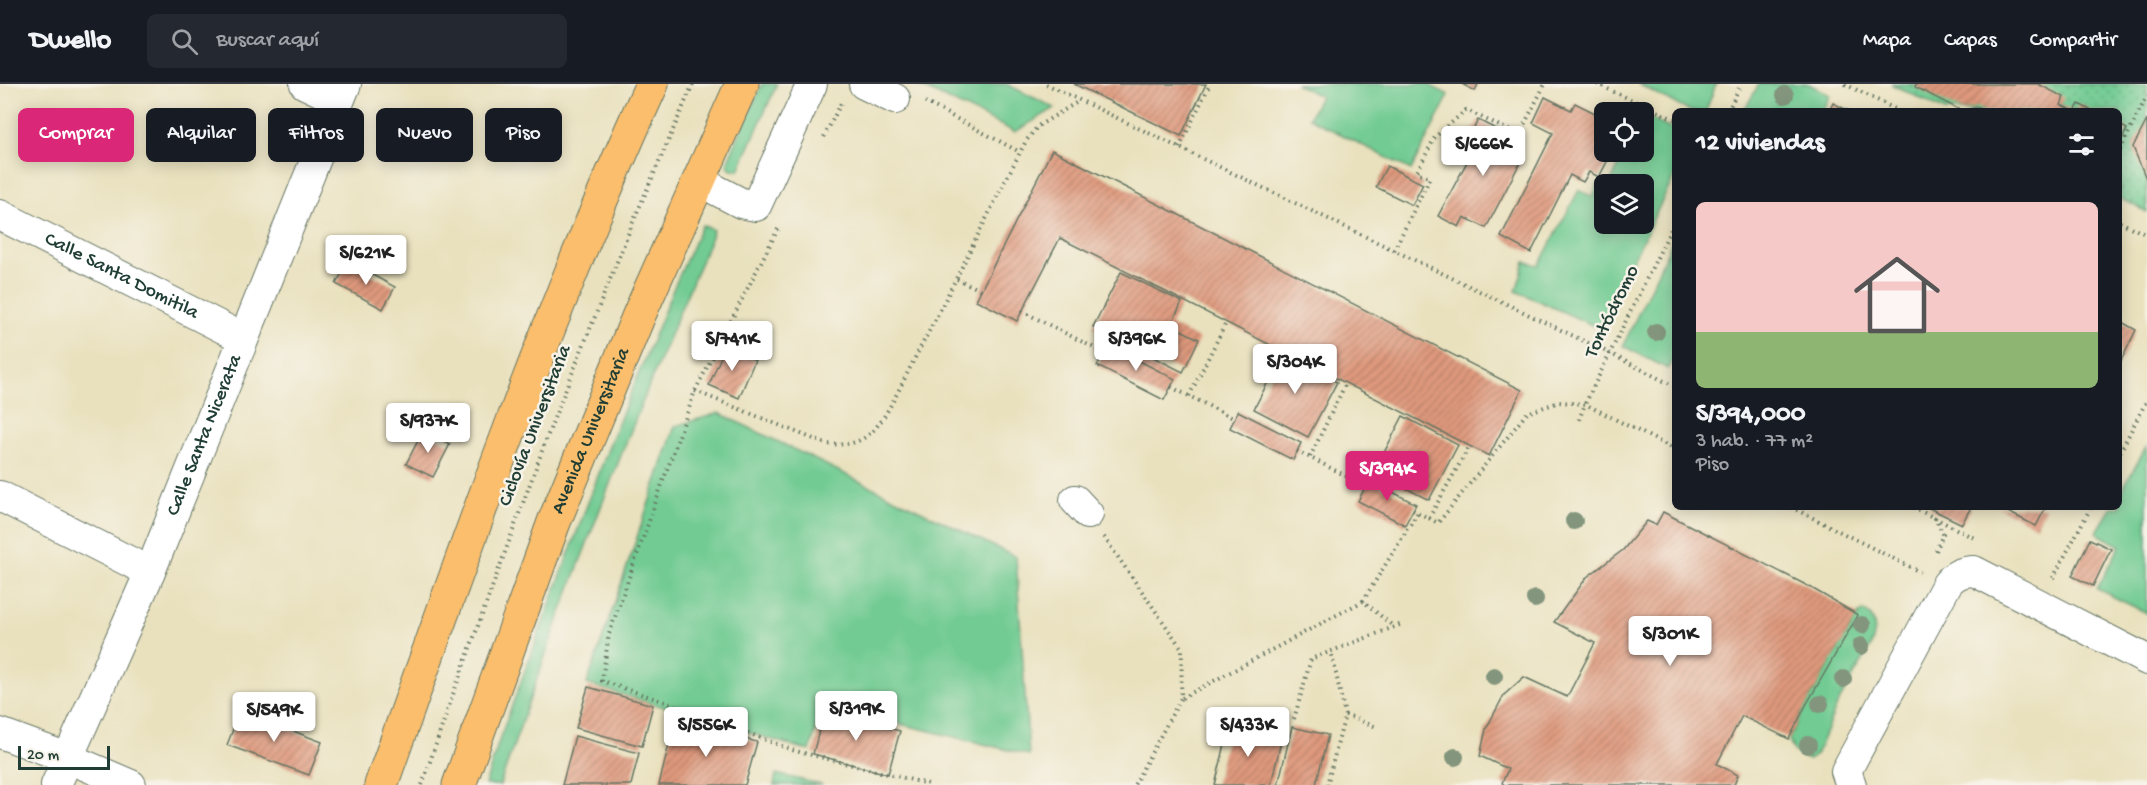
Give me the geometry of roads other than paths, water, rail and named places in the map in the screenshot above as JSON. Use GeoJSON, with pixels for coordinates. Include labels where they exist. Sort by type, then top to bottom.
{"type":"FeatureCollection","features":[{"type":"Feature","properties":{"kind":"main road"},"geometry":{"type":"LineString","coordinates":[[381,785],[489,482],[566,285],[652,84]]}},
{"type":"Feature","properties":{"kind":"main road","name":"Avenida Universitaria"},"geometry":{"type":"LineString","coordinates":[[459,785],[554,522],[639,315],[742,84]]}},
{"type":"Feature","properties":{"kind":"street"},"geometry":{"type":"LineString","coordinates":[[305,84],[343,92]]}},
{"type":"Feature","properties":{"kind":"street"},"geometry":{"type":"LineString","coordinates":[[699,181],[741,203],[756,206],[812,84]]}},
{"type":"Feature","properties":{"kind":"street"},"geometry":{"type":"LineString","coordinates":[[855,89],[908,100]]}},
{"type":"Feature","properties":{"kind":"street","name":"Calle Santa Nicerata"},"geometry":{"type":"LineString","coordinates":[[56,785],[150,572],[343,92]]}},
{"type":"Feature","properties":{"kind":"street","name":"Calle Santa Domitila"},"geometry":{"type":"LineString","coordinates":[[0,215],[243,338]]}},
{"type":"Feature","properties":{"kind":"street"},"geometry":{"type":"LineString","coordinates":[[0,496],[150,572]]}},
{"type":"Feature","properties":{"kind":"street"},"geometry":{"type":"LineString","coordinates":[[1850,784],[1846,771],[1947,584],[1964,571],[1974,570],[2147,660]]}},
{"type":"Feature","properties":{"kind":"street"},"geometry":{"type":"LineString","coordinates":[[0,733],[68,758],[131,785]]}}]}
